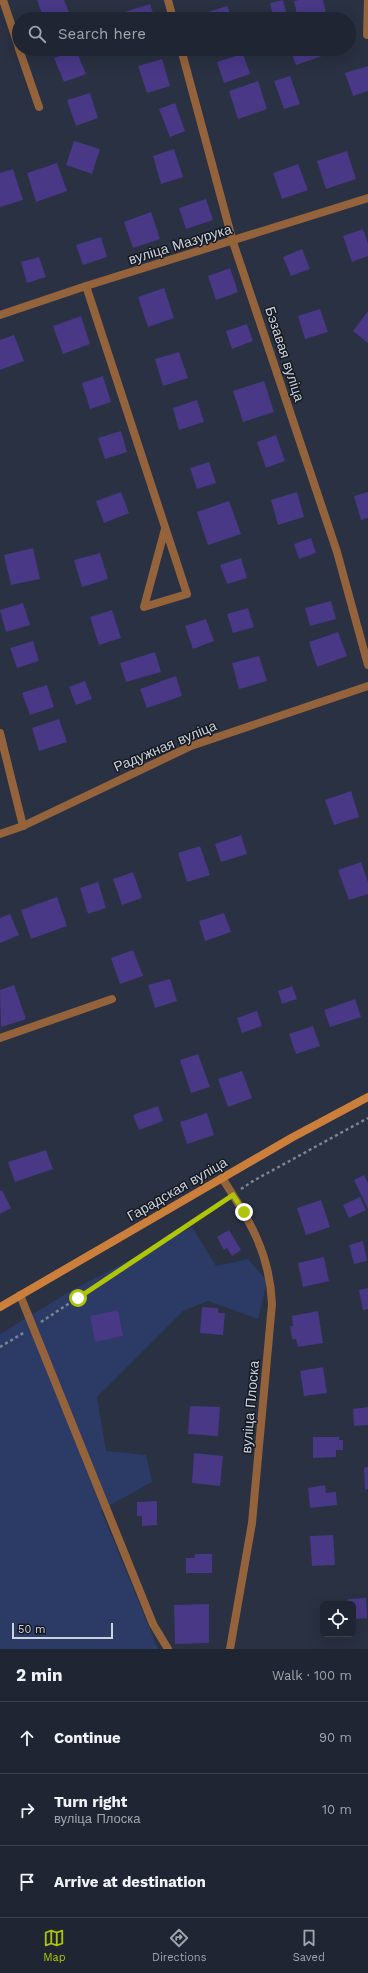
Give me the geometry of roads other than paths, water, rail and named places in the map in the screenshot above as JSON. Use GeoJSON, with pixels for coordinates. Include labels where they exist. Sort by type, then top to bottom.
{"type":"FeatureCollection","features":[{"type":"Feature","properties":{"kind":"main road","name":"Гарадская вуліца"},"geometry":{"type":"LineString","coordinates":[[0,1307],[293,1137],[368,1097]]}},
{"type":"Feature","properties":{"kind":"street"},"geometry":{"type":"LineString","coordinates":[[3,0],[12,27]]}},
{"type":"Feature","properties":{"kind":"street"},"geometry":{"type":"LineString","coordinates":[[168,0],[171,12]]}},
{"type":"Feature","properties":{"kind":"street"},"geometry":{"type":"LineString","coordinates":[[367,35],[368,0]]}},
{"type":"Feature","properties":{"kind":"street"},"geometry":{"type":"LineString","coordinates":[[22,56],[39,107]]}},
{"type":"Feature","properties":{"kind":"street","name":"Бэзавая вуліца"},"geometry":{"type":"LineString","coordinates":[[183,56],[233,242],[337,552],[368,665]]}},
{"type":"Feature","properties":{"kind":"street","name":"вуліца Мазурука"},"geometry":{"type":"LineString","coordinates":[[0,315],[86,286],[233,242],[368,198]]}},
{"type":"Feature","properties":{"kind":"street"},"geometry":{"type":"LineString","coordinates":[[86,286],[187,594],[144,607],[165,529]]}},
{"type":"Feature","properties":{"kind":"street","name":"Радужная вуліца"},"geometry":{"type":"LineString","coordinates":[[0,834],[24,826],[191,746],[368,686]]}},
{"type":"Feature","properties":{"kind":"street"},"geometry":{"type":"LineString","coordinates":[[0,733],[24,826]]}},
{"type":"Feature","properties":{"kind":"street"},"geometry":{"type":"LineString","coordinates":[[0,1038],[112,999]]}},
{"type":"Feature","properties":{"kind":"street","name":"вуліца Плоска"},"geometry":{"type":"LineString","coordinates":[[222,1178],[254,1230],[262,1250],[268,1268],[272,1304],[252,1524],[230,1649]]}},
{"type":"Feature","properties":{"kind":"street"},"geometry":{"type":"LineString","coordinates":[[20,1295],[34,1326],[147,1609],[168,1649]]}}]}
